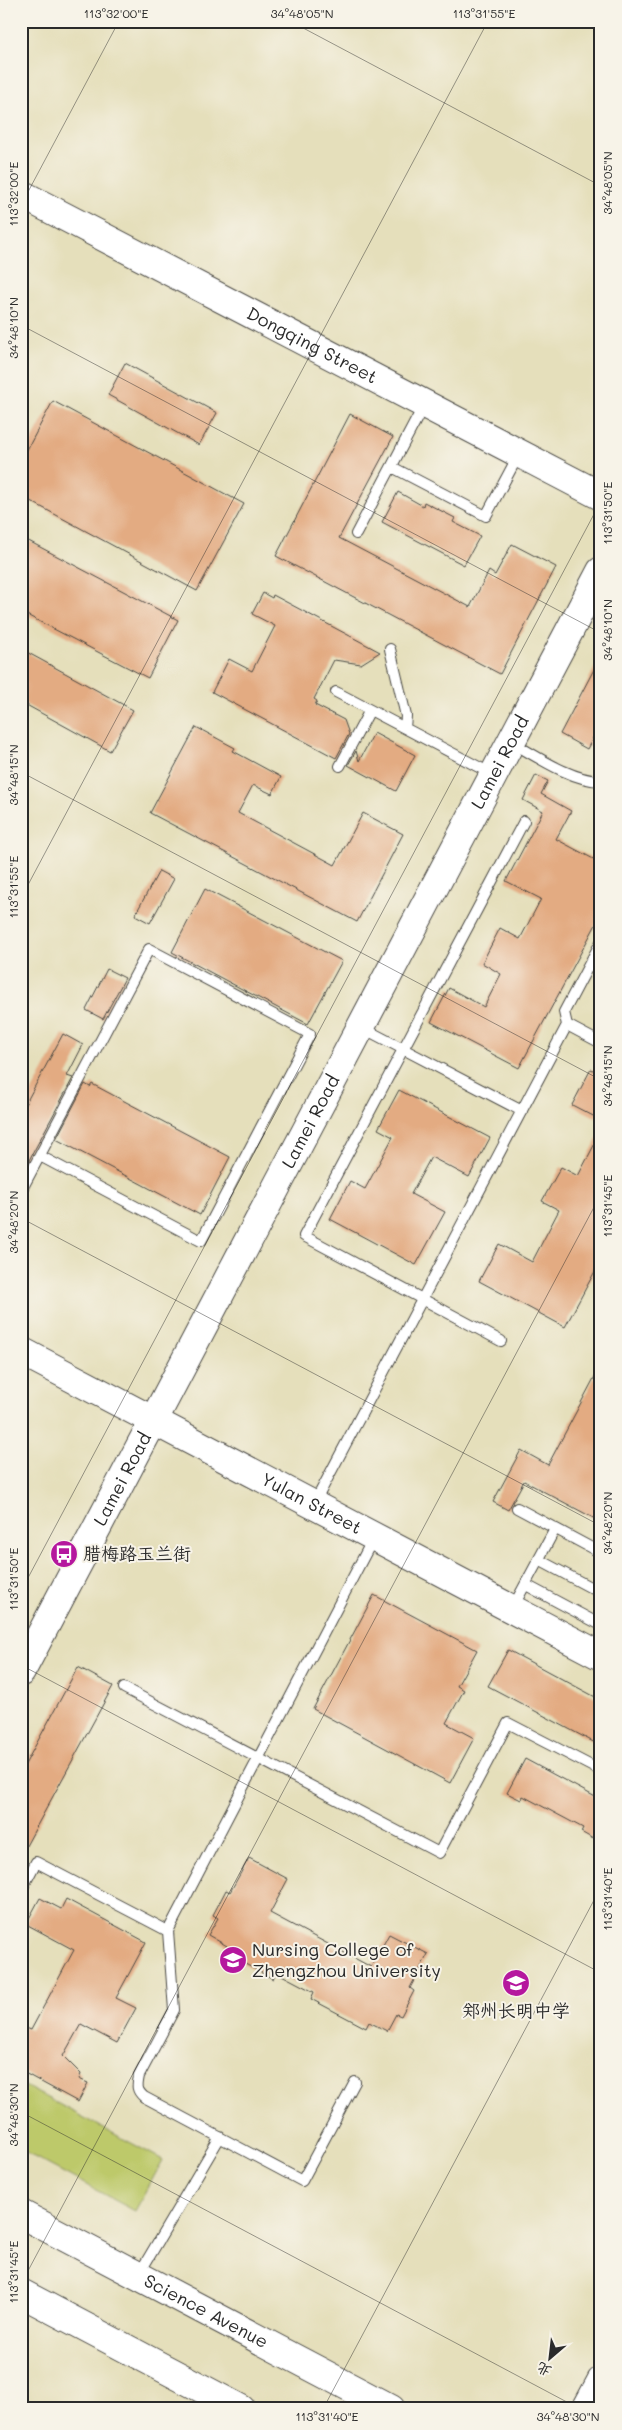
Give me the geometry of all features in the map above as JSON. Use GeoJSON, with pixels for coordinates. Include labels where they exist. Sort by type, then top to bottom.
{"type":"FeatureCollection","features":[{"type":"Feature","properties":{"kind":"street","name":"Dongqing Street"},"geometry":{"type":"LineString","coordinates":[[21,194],[601,496]]}},
{"type":"Feature","properties":{"kind":"street","name":"Lamei Road"},"geometry":{"type":"LineString","coordinates":[[21,1672],[601,571]]}},
{"type":"Feature","properties":{"kind":"street","name":"Yulan Street"},"geometry":{"type":"LineString","coordinates":[[21,1351],[601,1656]]}},
{"type":"Feature","properties":{"kind":"street","name":"Science Avenue"},"geometry":{"type":"LineString","coordinates":[[21,2214],[391,2409]]}},
{"type":"Feature","properties":{"kind":"street"},"geometry":{"type":"LineString","coordinates":[[21,2293],[240,2409]]}},
{"type":"Feature","properties":{"kind":"street"},"geometry":{"type":"LineString","coordinates":[[586,2409],[601,2381]]}},
{"type":"Feature","properties":{"kind":"lane"},"geometry":{"type":"LineString","coordinates":[[356,534],[425,404]]}},
{"type":"Feature","properties":{"kind":"lane"},"geometry":{"type":"LineString","coordinates":[[392,467],[486,516],[519,454]]}},
{"type":"Feature","properties":{"kind":"lane"},"geometry":{"type":"LineString","coordinates":[[390,649],[406,716],[405,728]]}},
{"type":"Feature","properties":{"kind":"lane"},"geometry":{"type":"LineString","coordinates":[[336,692],[493,774]]}},
{"type":"Feature","properties":{"kind":"lane"},"geometry":{"type":"LineString","coordinates":[[340,766],[370,710]]}},
{"type":"Feature","properties":{"kind":"lane"},"geometry":{"type":"LineString","coordinates":[[510,742],[574,775],[590,781],[601,781]]}},
{"type":"Feature","properties":{"kind":"lane"},"geometry":{"type":"LineString","coordinates":[[501,1341],[304,1236],[524,821]]}},
{"type":"Feature","properties":{"kind":"lane"},"geometry":{"type":"LineString","coordinates":[[601,942],[564,1012],[568,1025],[601,1043]]}},
{"type":"Feature","properties":{"kind":"lane"},"geometry":{"type":"LineString","coordinates":[[21,1191],[149,949],[310,1034],[201,1241],[40,1156]]}},
{"type":"Feature","properties":{"kind":"lane"},"geometry":{"type":"LineString","coordinates":[[313,1505],[568,1025]]}},
{"type":"Feature","properties":{"kind":"lane"},"geometry":{"type":"LineString","coordinates":[[361,1026],[522,1112]]}},
{"type":"Feature","properties":{"kind":"lane"},"geometry":{"type":"LineString","coordinates":[[517,1508],[601,1553]]}},
{"type":"Feature","properties":{"kind":"lane"},"geometry":{"type":"LineString","coordinates":[[512,1610],[555,1529]]}},
{"type":"Feature","properties":{"kind":"lane"},"geometry":{"type":"LineString","coordinates":[[355,2082],[302,2181],[144,2097],[137,2088],[138,2076],[174,2010],[168,1931],[374,1537]]}},
{"type":"Feature","properties":{"kind":"lane"},"geometry":{"type":"LineString","coordinates":[[539,1560],[601,1593]]}},
{"type":"Feature","properties":{"kind":"lane"},"geometry":{"type":"LineString","coordinates":[[526,1585],[601,1625]]}},
{"type":"Feature","properties":{"kind":"lane"},"geometry":{"type":"LineString","coordinates":[[124,1688],[439,1853],[508,1723],[601,1771]]}},
{"type":"Feature","properties":{"kind":"lane"},"geometry":{"type":"LineString","coordinates":[[21,1891],[36,1862],[168,1931]]}},
{"type":"Feature","properties":{"kind":"lane"},"geometry":{"type":"LineString","coordinates":[[139,2275],[220,2137]]}},
{"type":"Feature","properties":{"kind":"green space"},"geometry":{"type":"Polygon","coordinates":[[[21,2084],[163,2160],[135,2211],[21,2150],[21,2084]]]}},
{"type":"Feature","properties":{"kind":"building"},"geometry":{"type":"Polygon","coordinates":[[[125,363],[217,413],[199,445],[108,395],[125,363]]]}},
{"type":"Feature","properties":{"kind":"building"},"geometry":{"type":"Polygon","coordinates":[[[53,401],[244,504],[197,591],[21,496],[21,461],[53,401]]]}},
{"type":"Feature","properties":{"kind":"building"},"geometry":{"type":"Polygon","coordinates":[[[350,414],[393,437],[339,538],[470,607],[489,571],[495,575],[512,544],[556,567],[500,674],[276,556],[350,414]]]}},
{"type":"Feature","properties":{"kind":"building"},"geometry":{"type":"Polygon","coordinates":[[[398,492],[423,506],[424,502],[455,518],[453,522],[480,536],[464,565],[382,522],[398,492]]]}},
{"type":"Feature","properties":{"kind":"building"},"geometry":{"type":"Polygon","coordinates":[[[21,537],[178,620],[148,678],[21,612],[21,537]]]}},
{"type":"Feature","properties":{"kind":"building"},"geometry":{"type":"Polygon","coordinates":[[[263,593],[272,598],[273,595],[380,652],[361,664],[334,660],[314,699],[317,701],[315,705],[344,720],[349,734],[336,758],[212,692],[229,659],[252,671],[275,626],[252,614],[263,593]]]}},
{"type":"Feature","properties":{"kind":"building"},"geometry":{"type":"Polygon","coordinates":[[[21,649],[133,710],[110,751],[21,702],[21,649]]]}},
{"type":"Feature","properties":{"kind":"building"},"geometry":{"type":"Polygon","coordinates":[[[601,656],[601,723],[587,749],[560,734],[601,656]]]}},
{"type":"Feature","properties":{"kind":"building"},"geometry":{"type":"Polygon","coordinates":[[[196,727],[235,748],[233,751],[281,777],[272,794],[253,785],[238,813],[335,865],[363,813],[403,834],[357,922],[150,813],[196,727]]]}},
{"type":"Feature","properties":{"kind":"building"},"geometry":{"type":"Polygon","coordinates":[[[374,733],[415,755],[396,791],[348,765],[356,751],[359,761],[374,733]]]}},
{"type":"Feature","properties":{"kind":"building"},"geometry":{"type":"Polygon","coordinates":[[[536,775],[548,781],[541,794],[571,811],[556,839],[601,863],[601,915],[519,1068],[431,1022],[449,988],[484,1007],[501,974],[482,963],[500,928],[520,939],[541,899],[506,881],[543,811],[523,800],[536,775]]]}},
{"type":"Feature","properties":{"kind":"building"},"geometry":{"type":"Polygon","coordinates":[[[159,871],[174,879],[150,923],[135,915],[159,871]]]}},
{"type":"Feature","properties":{"kind":"building"},"geometry":{"type":"Polygon","coordinates":[[[205,889],[342,961],[308,1024],[172,952],[205,889]]]}},
{"type":"Feature","properties":{"kind":"building"},"geometry":{"type":"Polygon","coordinates":[[[107,969],[125,978],[103,1019],[86,1010],[107,969]]]}},
{"type":"Feature","properties":{"kind":"building"},"geometry":{"type":"Polygon","coordinates":[[[63,1034],[83,1045],[67,1076],[73,1078],[21,1175],[21,1112],[63,1034]]]}},
{"type":"Feature","properties":{"kind":"building"},"geometry":{"type":"Polygon","coordinates":[[[591,1069],[601,1074],[601,1120],[572,1105],[591,1069]]]}},
{"type":"Feature","properties":{"kind":"building"},"geometry":{"type":"Polygon","coordinates":[[[85,1084],[90,1087],[92,1084],[230,1157],[200,1215],[56,1139],[85,1084]]]}},
{"type":"Feature","properties":{"kind":"building"},"geometry":{"type":"Polygon","coordinates":[[[399,1090],[490,1138],[469,1177],[431,1157],[411,1194],[445,1212],[416,1265],[330,1219],[350,1181],[365,1189],[393,1137],[378,1129],[399,1090]]]}},
{"type":"Feature","properties":{"kind":"building"},"geometry":{"type":"Polygon","coordinates":[[[601,1132],[601,1260],[565,1327],[479,1281],[499,1244],[532,1262],[559,1210],[542,1201],[561,1167],[578,1176],[601,1132]]]}},
{"type":"Feature","properties":{"kind":"building"},"geometry":{"type":"Polygon","coordinates":[[[601,1365],[601,1522],[524,1481],[508,1510],[493,1502],[521,1450],[548,1465],[601,1365]]]}},
{"type":"Feature","properties":{"kind":"building"},"geometry":{"type":"Polygon","coordinates":[[[374,1595],[477,1650],[457,1686],[464,1690],[446,1723],[474,1738],[450,1783],[313,1709],[374,1595]]]}},
{"type":"Feature","properties":{"kind":"building"},"geometry":{"type":"Polygon","coordinates":[[[508,1650],[601,1700],[601,1746],[488,1686],[508,1650]]]}},
{"type":"Feature","properties":{"kind":"building"},"geometry":{"type":"Polygon","coordinates":[[[78,1667],[113,1686],[21,1855],[21,1772],[78,1667]]]}},
{"type":"Feature","properties":{"kind":"building"},"geometry":{"type":"Polygon","coordinates":[[[525,1759],[601,1800],[601,1830],[595,1840],[581,1832],[583,1828],[523,1796],[521,1800],[507,1793],[525,1759]]]}},
{"type":"Feature","properties":{"kind":"building"},"geometry":{"type":"Polygon","coordinates":[[[249,1858],[288,1879],[270,1913],[371,1967],[389,1934],[428,1954],[410,1988],[414,1991],[401,2016],[396,2014],[387,2031],[369,2022],[366,2028],[311,1999],[314,1992],[276,1972],[273,1979],[223,1952],[227,1946],[208,1935],[218,1918],[213,1915],[226,1890],[230,1892],[249,1858]]]}},
{"type":"Feature","properties":{"kind":"building"},"geometry":{"type":"Polygon","coordinates":[[[40,1898],[61,1909],[66,1899],[146,1942],[116,1998],[136,2008],[117,2043],[81,2024],[63,2056],[81,2074],[79,2079],[88,2083],[78,2102],[21,2071],[21,2026],[31,2030],[74,1950],[26,1924],[40,1898]]]}},
{"type":"Feature","properties":{"kind":"place","name":"腊梅路玉兰街"},"geometry":{"type":"Point","coordinates":[64,1554]}},
{"type":"Feature","properties":{"kind":"place","name":"Nursing College of Zhengzhou University"},"geometry":{"type":"Point","coordinates":[233,1960]}},
{"type":"Feature","properties":{"kind":"place","name":"郑州长明中学"},"geometry":{"type":"Point","coordinates":[516,1983]}}]}
